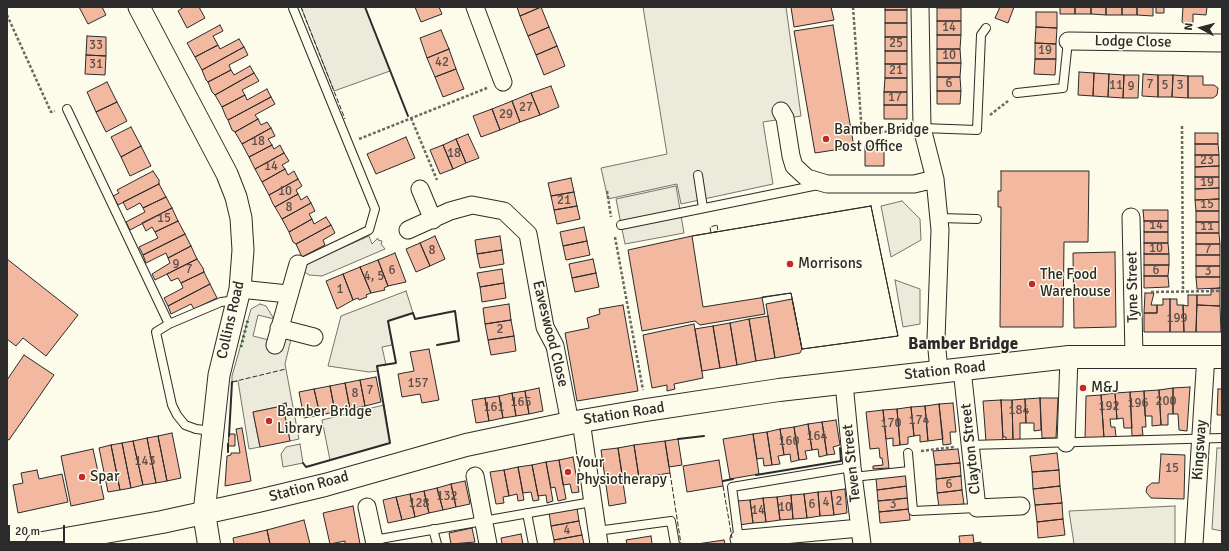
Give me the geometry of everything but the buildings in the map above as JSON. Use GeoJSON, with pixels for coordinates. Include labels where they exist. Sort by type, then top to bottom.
{"type":"FeatureCollection","features":[{"type":"Feature","properties":{"kind":"main road","name":"Station Road"},"geometry":{"type":"LineString","coordinates":[[37,544],[204,513],[325,485],[466,445],[576,422],[646,410],[779,390],[1069,357],[1214,356]]}},
{"type":"Feature","properties":{"kind":"main road"},"geometry":{"type":"LineString","coordinates":[[204,513],[209,544]]}},
{"type":"Feature","properties":{"kind":"street","name":"Collins Road"},"geometry":{"type":"LineString","coordinates":[[139,7],[227,174],[236,197],[241,218],[243,250],[239,294],[218,375],[204,513]]}},
{"type":"Feature","properties":{"kind":"street"},"geometry":{"type":"LineString","coordinates":[[475,7],[503,82]]}},
{"type":"Feature","properties":{"kind":"street"},"geometry":{"type":"LineString","coordinates":[[920,7],[922,128],[935,179],[939,218],[936,339],[939,371]]}},
{"type":"Feature","properties":{"kind":"street","name":"Lodge Close"},"geometry":{"type":"LineString","coordinates":[[1068,41],[1222,43]]}},
{"type":"Feature","properties":{"kind":"street"},"geometry":{"type":"LineString","coordinates":[[781,111],[785,118],[794,166],[803,175],[819,182],[914,184],[935,179]]}},
{"type":"Feature","properties":{"kind":"street"},"geometry":{"type":"LineString","coordinates":[[420,189],[432,220]]}},
{"type":"Feature","properties":{"kind":"street","name":"Eaveswood Close"},"geometry":{"type":"LineString","coordinates":[[408,230],[450,211],[472,204],[504,211],[528,234],[545,327],[555,346],[576,422],[598,538]]}},
{"type":"Feature","properties":{"kind":"street","name":"Tyne Street"},"geometry":{"type":"LineString","coordinates":[[1131,217],[1134,356]]}},
{"type":"Feature","properties":{"kind":"street"},"geometry":{"type":"LineString","coordinates":[[275,345],[288,294],[298,264]]}},
{"type":"Feature","properties":{"kind":"street"},"geometry":{"type":"LineString","coordinates":[[239,294],[288,294]]}},
{"type":"Feature","properties":{"kind":"street"},"geometry":{"type":"LineString","coordinates":[[279,328],[314,337]]}},
{"type":"Feature","properties":{"kind":"street","name":"Kingsway"},"geometry":{"type":"LineString","coordinates":[[1194,544],[1201,437],[1214,356]]}},
{"type":"Feature","properties":{"kind":"street"},"geometry":{"type":"LineString","coordinates":[[1066,443],[1069,357]]}},
{"type":"Feature","properties":{"kind":"street","name":"Clayton Street"},"geometry":{"type":"LineString","coordinates":[[962,370],[977,508],[1021,506]]}},
{"type":"Feature","properties":{"kind":"street","name":"Teven Street"},"geometry":{"type":"LineString","coordinates":[[844,383],[852,472],[861,536]]}},
{"type":"Feature","properties":{"kind":"street"},"geometry":{"type":"LineString","coordinates":[[475,476],[488,544]]}},
{"type":"Feature","properties":{"kind":"street"},"geometry":{"type":"LineString","coordinates":[[367,507],[374,542]]}},
{"type":"Feature","properties":{"kind":"street"},"geometry":{"type":"LineString","coordinates":[[739,542],[861,536]]}},
{"type":"Feature","properties":{"kind":"lane"},"geometry":{"type":"LineString","coordinates":[[293,8],[375,209],[369,230],[298,264]]}},
{"type":"Feature","properties":{"kind":"lane"},"geometry":{"type":"LineString","coordinates":[[922,128],[977,130],[981,35],[986,28]]}},
{"type":"Feature","properties":{"kind":"lane"},"geometry":{"type":"LineString","coordinates":[[1017,93],[1063,88],[1068,41]]}},
{"type":"Feature","properties":{"kind":"lane"},"geometry":{"type":"LineString","coordinates":[[67,109],[169,324]]}},
{"type":"Feature","properties":{"kind":"lane"},"geometry":{"type":"LineString","coordinates":[[698,175],[703,208]]}},
{"type":"Feature","properties":{"kind":"lane"},"geometry":{"type":"LineString","coordinates":[[621,225],[819,182]]}},
{"type":"Feature","properties":{"kind":"lane"},"geometry":{"type":"LineString","coordinates":[[939,218],[978,219]]}},
{"type":"Feature","properties":{"kind":"lane"},"geometry":{"type":"LineString","coordinates":[[213,431],[196,429],[185,425],[177,415],[172,405],[156,332],[169,324],[239,294]]}},
{"type":"Feature","properties":{"kind":"lane"},"geometry":{"type":"LineString","coordinates":[[970,444],[1066,443],[1201,437],[1222,438]]}},
{"type":"Feature","properties":{"kind":"lane"},"geometry":{"type":"LineString","coordinates":[[908,453],[908,471],[912,511],[977,508]]}},
{"type":"Feature","properties":{"kind":"lane"},"geometry":{"type":"LineString","coordinates":[[739,542],[732,487],[852,472],[908,471]]}},
{"type":"Feature","properties":{"kind":"lane"},"geometry":{"type":"LineString","coordinates":[[374,542],[433,529],[592,502]]}},
{"type":"Feature","properties":{"kind":"lane"},"geometry":{"type":"LineString","coordinates":[[527,513],[533,544]]}},
{"type":"Feature","properties":{"kind":"lane"},"geometry":{"type":"LineString","coordinates":[[598,538],[671,522],[675,544]]}},
{"type":"Feature","properties":{"kind":"lane"},"geometry":{"type":"LineString","coordinates":[[433,529],[437,544]]}},
{"type":"Feature","properties":{"kind":"path"},"geometry":{"type":"LineString","coordinates":[[853,7],[862,134],[922,128]]}},
{"type":"Feature","properties":{"kind":"path"},"geometry":{"type":"LineString","coordinates":[[7,16],[51,112],[67,109]]}},
{"type":"Feature","properties":{"kind":"path"},"geometry":{"type":"LineString","coordinates":[[348,143],[503,82]]}},
{"type":"Feature","properties":{"kind":"path"},"geometry":{"type":"LineString","coordinates":[[977,130],[991,115],[1017,93]]}},
{"type":"Feature","properties":{"kind":"path"},"geometry":{"type":"LineString","coordinates":[[411,118],[438,183]]}},
{"type":"Feature","properties":{"kind":"path"},"geometry":{"type":"LineString","coordinates":[[1182,126],[1183,292]]}},
{"type":"Feature","properties":{"kind":"path"},"geometry":{"type":"LineString","coordinates":[[607,190],[612,222]]}},
{"type":"Feature","properties":{"kind":"path"},"geometry":{"type":"LineString","coordinates":[[614,230],[646,410]]}},
{"type":"Feature","properties":{"kind":"path"},"geometry":{"type":"LineString","coordinates":[[1133,292],[1222,291]]}},
{"type":"Feature","properties":{"kind":"path"},"geometry":{"type":"LineString","coordinates":[[908,453],[970,444]]}},
{"type":"Feature","properties":{"kind":"shaded area"},"geometry":{"type":"Polygon","coordinates":[[[301,7],[365,7],[390,71],[334,91],[301,7]]]}},
{"type":"Feature","properties":{"kind":"shaded area"},"geometry":{"type":"Polygon","coordinates":[[[643,7],[786,7],[801,116],[763,122],[773,184],[681,204],[677,184],[608,199],[601,168],[667,154],[643,7]]]}},
{"type":"Feature","properties":{"kind":"shaded area"},"geometry":{"type":"Polygon","coordinates":[[[676,186],[684,233],[625,244],[616,199],[676,186]]]}},
{"type":"Feature","properties":{"kind":"shaded area"},"geometry":{"type":"Polygon","coordinates":[[[902,201],[920,219],[921,240],[891,257],[881,206],[902,201]]]}},
{"type":"Feature","properties":{"kind":"shaded area"},"geometry":{"type":"Polygon","coordinates":[[[369,236],[372,244],[378,238],[378,240],[382,241],[381,244],[385,249],[322,276],[309,275],[303,271],[305,264],[369,236]]]}},
{"type":"Feature","properties":{"kind":"shaded area"},"geometry":{"type":"Polygon","coordinates":[[[895,280],[920,289],[920,324],[903,327],[895,280]]]}},
{"type":"Feature","properties":{"kind":"shaded area"},"geometry":{"type":"Polygon","coordinates":[[[406,291],[413,313],[388,321],[392,345],[382,347],[386,365],[377,366],[378,371],[369,372],[328,366],[341,316],[406,291]]]}},
{"type":"Feature","properties":{"kind":"shaded area"},"geometry":{"type":"Polygon","coordinates":[[[260,304],[266,306],[274,319],[258,315],[253,336],[269,340],[268,348],[281,351],[286,338],[291,339],[285,364],[299,439],[290,441],[285,416],[288,415],[286,404],[253,412],[260,447],[249,449],[238,381],[232,382],[232,376],[251,309],[260,304]]]}},
{"type":"Feature","properties":{"kind":"shaded area"},"geometry":{"type":"Polygon","coordinates":[[[384,405],[390,443],[330,460],[322,420],[384,405]]]}},
{"type":"Feature","properties":{"kind":"shaded area"},"geometry":{"type":"Polygon","coordinates":[[[300,444],[303,463],[283,467],[281,454],[286,447],[300,444]]]}},
{"type":"Feature","properties":{"kind":"shaded area"},"geometry":{"type":"Polygon","coordinates":[[[1217,448],[1222,448],[1222,531],[1212,529],[1217,448]]]}},
{"type":"Feature","properties":{"kind":"shaded area"},"geometry":{"type":"Polygon","coordinates":[[[1175,506],[1175,544],[1074,544],[1069,511],[1175,506]]]}},
{"type":"Feature","properties":{"kind":"hedge"},"geometry":{"type":"LineString","coordinates":[[241,347],[248,319]]}},
{"type":"Feature","properties":{"kind":"fence"},"geometry":{"type":"LineString","coordinates":[[301,7],[345,119]]}},
{"type":"Feature","properties":{"kind":"fence"},"geometry":{"type":"LineString","coordinates":[[717,225],[718,231],[711,233],[710,227],[717,225]]}},
{"type":"Feature","properties":{"kind":"fence"},"geometry":{"type":"LineString","coordinates":[[232,382],[286,369]]}},
{"type":"Feature","properties":{"kind":"fence"},"geometry":{"type":"LineString","coordinates":[[670,473],[681,544]]}},
{"type":"Feature","properties":{"kind":"fence"},"geometry":{"type":"LineString","coordinates":[[723,486],[732,538]]}},
{"type":"Feature","properties":{"kind":"wall"},"geometry":{"type":"LineString","coordinates":[[365,7],[408,116]]}},
{"type":"Feature","properties":{"kind":"wall"},"geometry":{"type":"LineString","coordinates":[[303,463],[306,467],[390,443],[377,366],[396,363],[388,321],[413,313],[415,319],[455,311],[459,341],[437,345]]}},
{"type":"Feature","properties":{"kind":"wall"},"geometry":{"type":"LineString","coordinates":[[229,436],[232,382]]}},
{"type":"Feature","properties":{"kind":"wall"},"geometry":{"type":"LineString","coordinates":[[678,439],[704,436]]}},
{"type":"Feature","properties":{"kind":"wall"},"geometry":{"type":"LineString","coordinates":[[228,444],[228,452]]}},
{"type":"Feature","properties":{"kind":"wall"},"geometry":{"type":"LineString","coordinates":[[756,475],[841,461],[840,448]]}},
{"type":"Feature","properties":{"kind":"wall"},"geometry":{"type":"LineString","coordinates":[[723,481],[733,479]]}},
{"type":"Feature","properties":{"kind":"place","name":"Bamber Bridge Post Office"},"geometry":{"type":"Point","coordinates":[826,139]}},
{"type":"Feature","properties":{"kind":"place","name":"Morrisons"},"geometry":{"type":"Point","coordinates":[790,264]}},
{"type":"Feature","properties":{"kind":"place","name":"The Food Warehouse"},"geometry":{"type":"Point","coordinates":[1032,284]}},
{"type":"Feature","properties":{"kind":"place","name":"M&J"},"geometry":{"type":"Point","coordinates":[1083,388]}},
{"type":"Feature","properties":{"kind":"place","name":"Bamber Bridge Library"},"geometry":{"type":"Point","coordinates":[269,421]}},
{"type":"Feature","properties":{"kind":"place","name":"Your Physiotherapy"},"geometry":{"type":"Point","coordinates":[568,472]}},
{"type":"Feature","properties":{"kind":"place","name":"Spar"},"geometry":{"type":"Point","coordinates":[82,477]}},
{"type":"Feature","properties":{"kind":"district","name":"Bamber Bridge"},"geometry":{"type":"Point","coordinates":[963,345]}}]}
